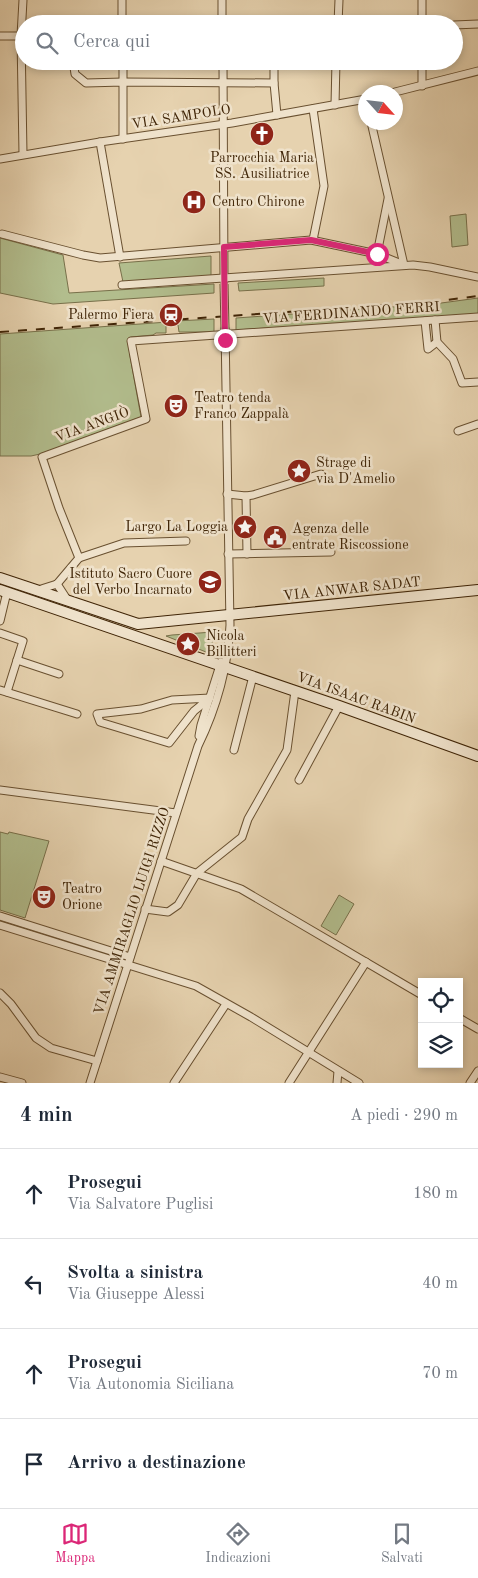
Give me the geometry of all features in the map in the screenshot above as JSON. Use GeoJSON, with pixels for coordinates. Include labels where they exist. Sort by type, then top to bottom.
{"type":"FeatureCollection","features":[{"type":"Feature","properties":{"kind":"street"},"geometry":{"type":"LineString","coordinates":[[23,0],[23,15]]}},
{"type":"Feature","properties":{"kind":"street"},"geometry":{"type":"LineString","coordinates":[[122,0],[122,15]]}},
{"type":"Feature","properties":{"kind":"street"},"geometry":{"type":"LineString","coordinates":[[222,0],[222,15]]}},
{"type":"Feature","properties":{"kind":"street"},"geometry":{"type":"LineString","coordinates":[[338,15],[339,0]]}},
{"type":"Feature","properties":{"kind":"street"},"geometry":{"type":"LineString","coordinates":[[422,0],[422,15]]}},
{"type":"Feature","properties":{"kind":"street"},"geometry":{"type":"LineString","coordinates":[[463,25],[478,24]]}},
{"type":"Feature","properties":{"kind":"street"},"geometry":{"type":"LineString","coordinates":[[0,36],[15,36]]}},
{"type":"Feature","properties":{"kind":"street"},"geometry":{"type":"LineString","coordinates":[[22,70],[23,154]]}},
{"type":"Feature","properties":{"kind":"street"},"geometry":{"type":"LineString","coordinates":[[74,70],[75,74],[86,83],[274,84]]}},
{"type":"Feature","properties":{"kind":"street"},"geometry":{"type":"LineString","coordinates":[[122,70],[123,139]]}},
{"type":"Feature","properties":{"kind":"street"},"geometry":{"type":"LineString","coordinates":[[223,70],[224,281],[230,615],[228,649],[223,666]]}},
{"type":"Feature","properties":{"kind":"street"},"geometry":{"type":"LineString","coordinates":[[274,70],[277,115]]}},
{"type":"Feature","properties":{"kind":"street"},"geometry":{"type":"LineString","coordinates":[[335,105],[336,70]]}},
{"type":"Feature","properties":{"kind":"street"},"geometry":{"type":"LineString","coordinates":[[422,70],[422,86]]}},
{"type":"Feature","properties":{"kind":"street"},"geometry":{"type":"LineString","coordinates":[[403,90],[478,71]]}},
{"type":"Feature","properties":{"kind":"street","name":"VIA SAMPOLO"},"geometry":{"type":"LineString","coordinates":[[0,159],[358,101]]}},
{"type":"Feature","properties":{"kind":"street"},"geometry":{"type":"LineString","coordinates":[[313,109],[324,186],[313,240]]}},
{"type":"Feature","properties":{"kind":"street"},"geometry":{"type":"LineString","coordinates":[[374,130],[403,263]]}},
{"type":"Feature","properties":{"kind":"street"},"geometry":{"type":"LineString","coordinates":[[100,143],[120,257]]}},
{"type":"Feature","properties":{"kind":"street"},"geometry":{"type":"LineString","coordinates":[[377,254],[388,196]]}},
{"type":"Feature","properties":{"kind":"street"},"geometry":{"type":"LineString","coordinates":[[2,234],[92,257],[120,257],[313,240],[377,254],[403,263]]}},
{"type":"Feature","properties":{"kind":"street"},"geometry":{"type":"LineString","coordinates":[[122,284],[224,281],[403,263],[430,266],[478,277]]}},
{"type":"Feature","properties":{"kind":"street","name":"VIA FERDINANDO FERRI"},"geometry":{"type":"LineString","coordinates":[[225,332],[478,317]]}},
{"type":"Feature","properties":{"kind":"street"},"geometry":{"type":"LineString","coordinates":[[435,320],[438,342],[453,359],[462,383],[478,382]]}},
{"type":"Feature","properties":{"kind":"street"},"geometry":{"type":"LineString","coordinates":[[425,321],[428,348],[438,342]]}},
{"type":"Feature","properties":{"kind":"street","name":"VIA ANGIÒ"},"geometry":{"type":"LineString","coordinates":[[79,558],[53,492],[42,457],[146,419],[131,341],[225,332]]}},
{"type":"Feature","properties":{"kind":"street"},"geometry":{"type":"LineString","coordinates":[[458,430],[478,424]]}},
{"type":"Feature","properties":{"kind":"street"},"geometry":{"type":"LineString","coordinates":[[227,494],[246,496],[322,474]]}},
{"type":"Feature","properties":{"kind":"street"},"geometry":{"type":"LineString","coordinates":[[246,496],[247,554]]}},
{"type":"Feature","properties":{"kind":"street"},"geometry":{"type":"LineString","coordinates":[[38,590],[57,584],[79,558],[124,543],[186,541]]}},
{"type":"Feature","properties":{"kind":"street"},"geometry":{"type":"LineString","coordinates":[[228,554],[331,552]]}},
{"type":"Feature","properties":{"kind":"street"},"geometry":{"type":"LineString","coordinates":[[0,578],[123,620],[119,630]]}},
{"type":"Feature","properties":{"kind":"street"},"geometry":{"type":"LineString","coordinates":[[57,584],[68,601]]}},
{"type":"Feature","properties":{"kind":"street","name":"VIA ANWAR SADAT"},"geometry":{"type":"LineString","coordinates":[[123,620],[138,624],[478,590]]}},
{"type":"Feature","properties":{"kind":"street"},"geometry":{"type":"LineString","coordinates":[[0,621],[4,591]]}},
{"type":"Feature","properties":{"kind":"street","name":"VIA ISAAC RABIN"},"geometry":{"type":"LineString","coordinates":[[4,591],[295,690],[478,756]]}},
{"type":"Feature","properties":{"kind":"street"},"geometry":{"type":"LineString","coordinates":[[0,633],[23,641],[4,691],[77,714]]}},
{"type":"Feature","properties":{"kind":"street"},"geometry":{"type":"LineString","coordinates":[[17,660],[59,674]]}},
{"type":"Feature","properties":{"kind":"street","name":"VIA AMMIRAGLIO LUIGI RIZZO"},"geometry":{"type":"LineString","coordinates":[[198,746],[201,725],[223,666]]}},
{"type":"Feature","properties":{"kind":"street","name":"VIA AMMIRAGLIO LUIGI RIZZO"},"geometry":{"type":"LineString","coordinates":[[90,1083],[198,746],[207,727],[223,666]]}},
{"type":"Feature","properties":{"kind":"street"},"geometry":{"type":"LineString","coordinates":[[234,750],[253,676]]}},
{"type":"Feature","properties":{"kind":"street"},"geometry":{"type":"LineString","coordinates":[[145,909],[168,912],[178,905],[196,873],[242,837],[248,819],[286,750],[295,690]]}},
{"type":"Feature","properties":{"kind":"street"},"geometry":{"type":"LineString","coordinates":[[210,698],[194,711],[168,743],[100,722],[97,714],[141,709],[179,699],[210,698]]}},
{"type":"Feature","properties":{"kind":"street"},"geometry":{"type":"LineString","coordinates":[[298,780],[339,706]]}},
{"type":"Feature","properties":{"kind":"street"},"geometry":{"type":"LineString","coordinates":[[0,791],[176,813]]}},
{"type":"Feature","properties":{"kind":"street"},"geometry":{"type":"LineString","coordinates":[[161,861],[240,889],[418,993]]}},
{"type":"Feature","properties":{"kind":"street"},"geometry":{"type":"LineString","coordinates":[[0,916],[130,957]]}},
{"type":"Feature","properties":{"kind":"street"},"geometry":{"type":"LineString","coordinates":[[0,925],[196,986],[359,1083]]}},
{"type":"Feature","properties":{"kind":"street"},"geometry":{"type":"LineString","coordinates":[[289,1083],[366,962]]}},
{"type":"Feature","properties":{"kind":"street"},"geometry":{"type":"LineString","coordinates":[[0,993],[11,1004],[36,1038],[51,1048],[96,1061]]}},
{"type":"Feature","properties":{"kind":"street"},"geometry":{"type":"LineString","coordinates":[[174,1083],[226,1004]]}},
{"type":"Feature","properties":{"kind":"street"},"geometry":{"type":"LineString","coordinates":[[463,1020],[478,1029]]}},
{"type":"Feature","properties":{"kind":"street"},"geometry":{"type":"LineString","coordinates":[[337,1083],[338,1071]]}},
{"type":"Feature","properties":{"kind":"street"},"geometry":{"type":"LineString","coordinates":[[470,1083],[478,1071]]}},
{"type":"Feature","properties":{"kind":"street"},"geometry":{"type":"LineString","coordinates":[[0,1077],[22,1083]]}},
{"type":"Feature","properties":{"kind":"green space"},"geometry":{"type":"Polygon","coordinates":[[[466,214],[468,245],[452,247],[450,216],[466,214]]]}},
{"type":"Feature","properties":{"kind":"green space"},"geometry":{"type":"Polygon","coordinates":[[[0,238],[63,255],[69,293],[214,284],[214,293],[53,304],[0,293],[0,238]]]}},
{"type":"Feature","properties":{"kind":"green space"},"geometry":{"type":"Polygon","coordinates":[[[211,256],[211,276],[123,282],[119,263],[211,256]]]}},
{"type":"Feature","properties":{"kind":"green space"},"geometry":{"type":"Polygon","coordinates":[[[324,278],[324,286],[239,291],[238,283],[324,278]]]}},
{"type":"Feature","properties":{"kind":"green space"},"geometry":{"type":"Polygon","coordinates":[[[478,298],[478,314],[236,330],[236,318],[434,304],[478,298]]]}},
{"type":"Feature","properties":{"kind":"green space"},"geometry":{"type":"Polygon","coordinates":[[[214,319],[214,332],[179,332],[178,325],[176,325],[176,321],[214,319]]]}},
{"type":"Feature","properties":{"kind":"green space"},"geometry":{"type":"Polygon","coordinates":[[[168,322],[166,333],[156,333],[128,339],[141,417],[40,454],[31,456],[0,456],[0,334],[168,322]]]}},
{"type":"Feature","properties":{"kind":"green space"},"geometry":{"type":"Polygon","coordinates":[[[213,632],[211,654],[166,636],[172,635],[213,632]]]}},
{"type":"Feature","properties":{"kind":"green space"},"geometry":{"type":"Polygon","coordinates":[[[0,832],[8,834],[9,832],[49,841],[25,918],[0,910],[0,832]]]}},
{"type":"Feature","properties":{"kind":"green space"},"geometry":{"type":"Polygon","coordinates":[[[339,895],[354,904],[336,935],[321,926],[339,895]]]}},
{"type":"Feature","properties":{"kind":"railway"},"geometry":{"type":"LineString","coordinates":[[0,332],[430,302],[478,296]]}},
{"type":"Feature","properties":{"kind":"place","name":"Parrocchia Maria SS. Ausiliatrice"},"geometry":{"type":"Point","coordinates":[262,134]}},
{"type":"Feature","properties":{"kind":"place","name":"Centro Chirone"},"geometry":{"type":"Point","coordinates":[194,202]}},
{"type":"Feature","properties":{"kind":"place","name":"Palermo Fiera"},"geometry":{"type":"Point","coordinates":[171,315]}},
{"type":"Feature","properties":{"kind":"place","name":"Teatro tenda Franco Zappalà"},"geometry":{"type":"Point","coordinates":[176,406]}},
{"type":"Feature","properties":{"kind":"place","name":"Strage di via D'Amelio"},"geometry":{"type":"Point","coordinates":[299,471]}},
{"type":"Feature","properties":{"kind":"place","name":"Largo La Loggia"},"geometry":{"type":"Point","coordinates":[245,527]}},
{"type":"Feature","properties":{"kind":"place","name":"Agenza delle entrate Riscossione"},"geometry":{"type":"Point","coordinates":[275,537]}},
{"type":"Feature","properties":{"kind":"place","name":"Istituto Sacro Cuore del Verbo Incarnato"},"geometry":{"type":"Point","coordinates":[210,582]}},
{"type":"Feature","properties":{"kind":"place","name":"Nicola Billitteri"},"geometry":{"type":"Point","coordinates":[188,644]}},
{"type":"Feature","properties":{"kind":"place","name":"Teatro Orione"},"geometry":{"type":"Point","coordinates":[44,897]}},
{"type":"Feature","properties":{"kind":"route"},"geometry":{"type":"LineString","coordinates":[[225,340],[224,247],[311,240],[377,254]]}}]}
